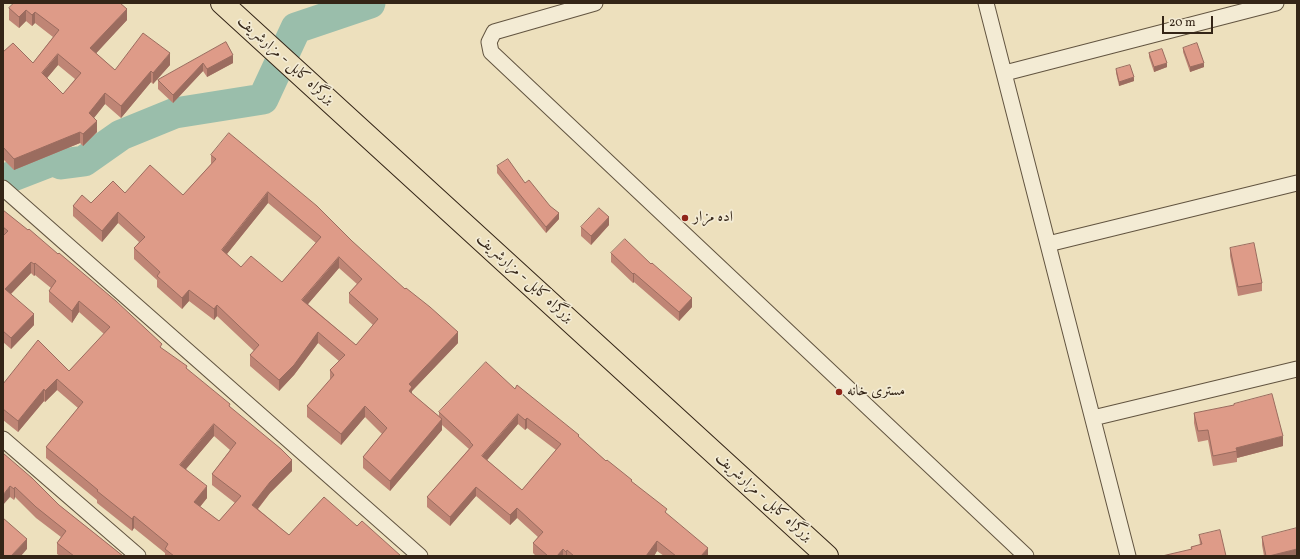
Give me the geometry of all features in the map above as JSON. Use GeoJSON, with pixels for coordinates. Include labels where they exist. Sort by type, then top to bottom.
{"type":"FeatureCollection","features":[{"type":"Feature","properties":{"kind":"highway","name":"بزرگراه کابل - مزارشریف"},"geometry":{"type":"LineString","coordinates":[[229,10],[826,556]]}},
{"type":"Feature","properties":{"kind":"street"},"geometry":{"type":"LineString","coordinates":[[595,3],[494,32],[489,42],[491,52],[1026,556]]}},
{"type":"Feature","properties":{"kind":"street"},"geometry":{"type":"LineString","coordinates":[[986,3],[1128,556]]}},
{"type":"Feature","properties":{"kind":"street"},"geometry":{"type":"LineString","coordinates":[[1005,73],[1276,3]]}},
{"type":"Feature","properties":{"kind":"street"},"geometry":{"type":"LineString","coordinates":[[1048,244],[1297,183]]}},
{"type":"Feature","properties":{"kind":"street"},"geometry":{"type":"LineString","coordinates":[[3,188],[420,556]]}},
{"type":"Feature","properties":{"kind":"street"},"geometry":{"type":"LineString","coordinates":[[1093,418],[1297,369]]}},
{"type":"Feature","properties":{"kind":"street"},"geometry":{"type":"LineString","coordinates":[[3,439],[138,556]]}},
{"type":"Feature","properties":{"kind":"building"},"geometry":{"type":"Polygon","coordinates":[[[14,3],[120,3],[127,9],[90,48],[115,70],[143,33],[170,53],[153,73],[151,71],[121,106],[105,93],[89,113],[97,121],[83,134],[80,132],[14,159],[3,147],[3,52],[13,43],[33,63],[59,30],[35,12],[32,15],[26,10],[19,17],[9,8],[14,3]],[[58,54],[42,73],[63,94],[81,73],[58,54]]]}},
{"type":"Feature","properties":{"kind":"building"},"geometry":{"type":"Polygon","coordinates":[[[226,42],[233,55],[207,69],[203,63],[173,95],[158,80],[226,42]]]}},
{"type":"Feature","properties":{"kind":"building"},"geometry":{"type":"Polygon","coordinates":[[[1197,43],[1204,63],[1190,67],[1183,48],[1197,43]]]}},
{"type":"Feature","properties":{"kind":"building"},"geometry":{"type":"Polygon","coordinates":[[[1162,49],[1167,63],[1154,67],[1149,53],[1162,49]]]}},
{"type":"Feature","properties":{"kind":"building"},"geometry":{"type":"Polygon","coordinates":[[[1130,65],[1134,77],[1119,82],[1116,69],[1130,65]]]}},
{"type":"Feature","properties":{"kind":"building"},"geometry":{"type":"Polygon","coordinates":[[[229,133],[317,206],[352,241],[405,289],[406,288],[430,307],[458,332],[409,384],[412,387],[409,391],[442,419],[390,481],[363,457],[387,428],[365,406],[341,434],[307,406],[334,375],[330,370],[345,355],[318,332],[294,365],[279,380],[250,355],[259,345],[217,305],[214,309],[189,290],[182,298],[157,276],[160,272],[134,248],[145,237],[118,212],[102,231],[73,206],[82,195],[91,203],[113,181],[125,193],[150,165],[183,195],[216,159],[211,155],[229,133]],[[268,192],[222,250],[241,267],[251,256],[282,282],[321,237],[268,192]],[[339,257],[302,300],[356,345],[378,319],[349,293],[362,279],[339,257]]]}},
{"type":"Feature","properties":{"kind":"building"},"geometry":{"type":"Polygon","coordinates":[[[508,159],[525,183],[529,180],[550,206],[559,213],[546,227],[497,166],[508,159]]]}},
{"type":"Feature","properties":{"kind":"building"},"geometry":{"type":"Polygon","coordinates":[[[599,208],[609,217],[591,236],[581,227],[599,208]]]}},
{"type":"Feature","properties":{"kind":"building"},"geometry":{"type":"Polygon","coordinates":[[[3,210],[28,230],[29,229],[58,254],[59,253],[116,301],[162,344],[160,347],[187,366],[186,368],[230,404],[229,406],[292,460],[270,482],[252,505],[289,535],[324,497],[357,526],[362,521],[401,556],[174,556],[165,549],[168,544],[134,516],[132,519],[46,447],[83,402],[57,379],[45,391],[44,389],[18,421],[3,409],[3,384],[38,340],[69,371],[110,327],[79,301],[72,311],[49,291],[56,281],[35,263],[34,264],[31,262],[5,289],[34,314],[11,338],[3,331],[3,236],[8,231],[3,227],[3,210]],[[214,424],[180,465],[207,486],[194,502],[219,521],[241,496],[212,474],[236,443],[214,424]]]}},
{"type":"Feature","properties":{"kind":"building"},"geometry":{"type":"Polygon","coordinates":[[[625,239],[651,264],[652,263],[692,298],[679,312],[634,273],[633,274],[611,253],[625,239]]]}},
{"type":"Feature","properties":{"kind":"building"},"geometry":{"type":"Polygon","coordinates":[[[1254,243],[1262,283],[1238,287],[1230,248],[1254,243]]]}},
{"type":"Feature","properties":{"kind":"building"},"geometry":{"type":"Polygon","coordinates":[[[486,362],[515,389],[517,385],[579,435],[578,436],[606,461],[607,460],[667,509],[665,512],[708,548],[701,556],[676,556],[657,541],[646,556],[574,556],[567,550],[566,552],[563,549],[557,556],[548,556],[533,543],[543,532],[517,508],[510,515],[476,487],[450,517],[427,497],[473,445],[439,412],[486,362]],[[518,414],[482,456],[522,490],[561,444],[527,418],[525,420],[518,414]]]}},
{"type":"Feature","properties":{"kind":"building"},"geometry":{"type":"Polygon","coordinates":[[[1272,394],[1283,436],[1236,448],[1237,451],[1213,456],[1208,430],[1198,431],[1194,413],[1234,405],[1272,394]]]}},
{"type":"Feature","properties":{"kind":"building"},"geometry":{"type":"Polygon","coordinates":[[[3,453],[32,478],[59,505],[123,556],[74,556],[57,543],[66,531],[36,507],[15,487],[14,489],[10,486],[3,495],[3,453]]]}},
{"type":"Feature","properties":{"kind":"building"},"geometry":{"type":"Polygon","coordinates":[[[3,518],[27,539],[11,556],[3,556],[3,518]]]}},
{"type":"Feature","properties":{"kind":"building"},"geometry":{"type":"Polygon","coordinates":[[[1297,528],[1297,549],[1266,556],[1262,537],[1297,528]]]}},
{"type":"Feature","properties":{"kind":"building"},"geometry":{"type":"Polygon","coordinates":[[[1220,530],[1226,556],[1162,556],[1192,549],[1191,547],[1202,544],[1199,535],[1220,530]]]}},
{"type":"Feature","properties":{"kind":"waterway"},"geometry":{"type":"LineString","coordinates":[[5,179],[54,160],[61,164],[84,161],[121,135],[175,113],[263,99],[296,28],[370,3]]}},
{"type":"Feature","properties":{"kind":"place","name":"اده مزار"},"geometry":{"type":"Point","coordinates":[685,218]}},
{"type":"Feature","properties":{"kind":"place","name":"مستری خانه"},"geometry":{"type":"Point","coordinates":[839,392]}}]}
